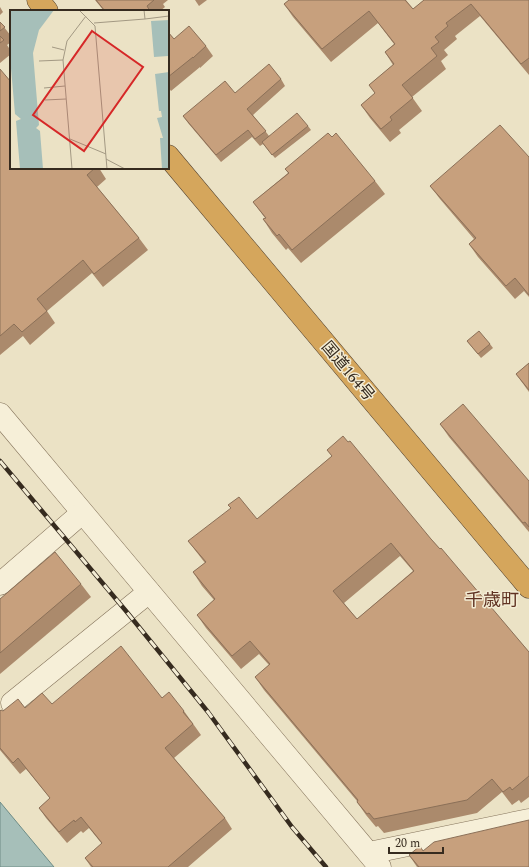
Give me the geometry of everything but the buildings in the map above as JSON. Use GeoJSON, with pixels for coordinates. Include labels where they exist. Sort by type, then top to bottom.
{"type":"FeatureCollection","features":[{"type":"Feature","properties":{"kind":"highway"},"geometry":{"type":"LineString","coordinates":[[38,0],[46,10]]}},
{"type":"Feature","properties":{"kind":"highway","name":"国道164号"},"geometry":{"type":"LineString","coordinates":[[169,157],[529,587]]}},
{"type":"Feature","properties":{"kind":"street"},"geometry":{"type":"LineString","coordinates":[[0,414],[375,860],[529,820]]}},
{"type":"Feature","properties":{"kind":"street"},"geometry":{"type":"LineString","coordinates":[[0,584],[82,513]]}},
{"type":"Feature","properties":{"kind":"street"},"geometry":{"type":"LineString","coordinates":[[12,703],[149,592]]}},
{"type":"Feature","properties":{"kind":"water"},"geometry":{"type":"Polygon","coordinates":[[[0,802],[54,867],[0,867],[0,802]]]}},
{"type":"Feature","properties":{"kind":"railway"},"geometry":{"type":"LineString","coordinates":[[0,461],[126,611],[208,712],[292,827],[326,867]]}},
{"type":"Feature","properties":{"kind":"district","name":"千歳町"},"geometry":{"type":"Point","coordinates":[492,600]}}]}
